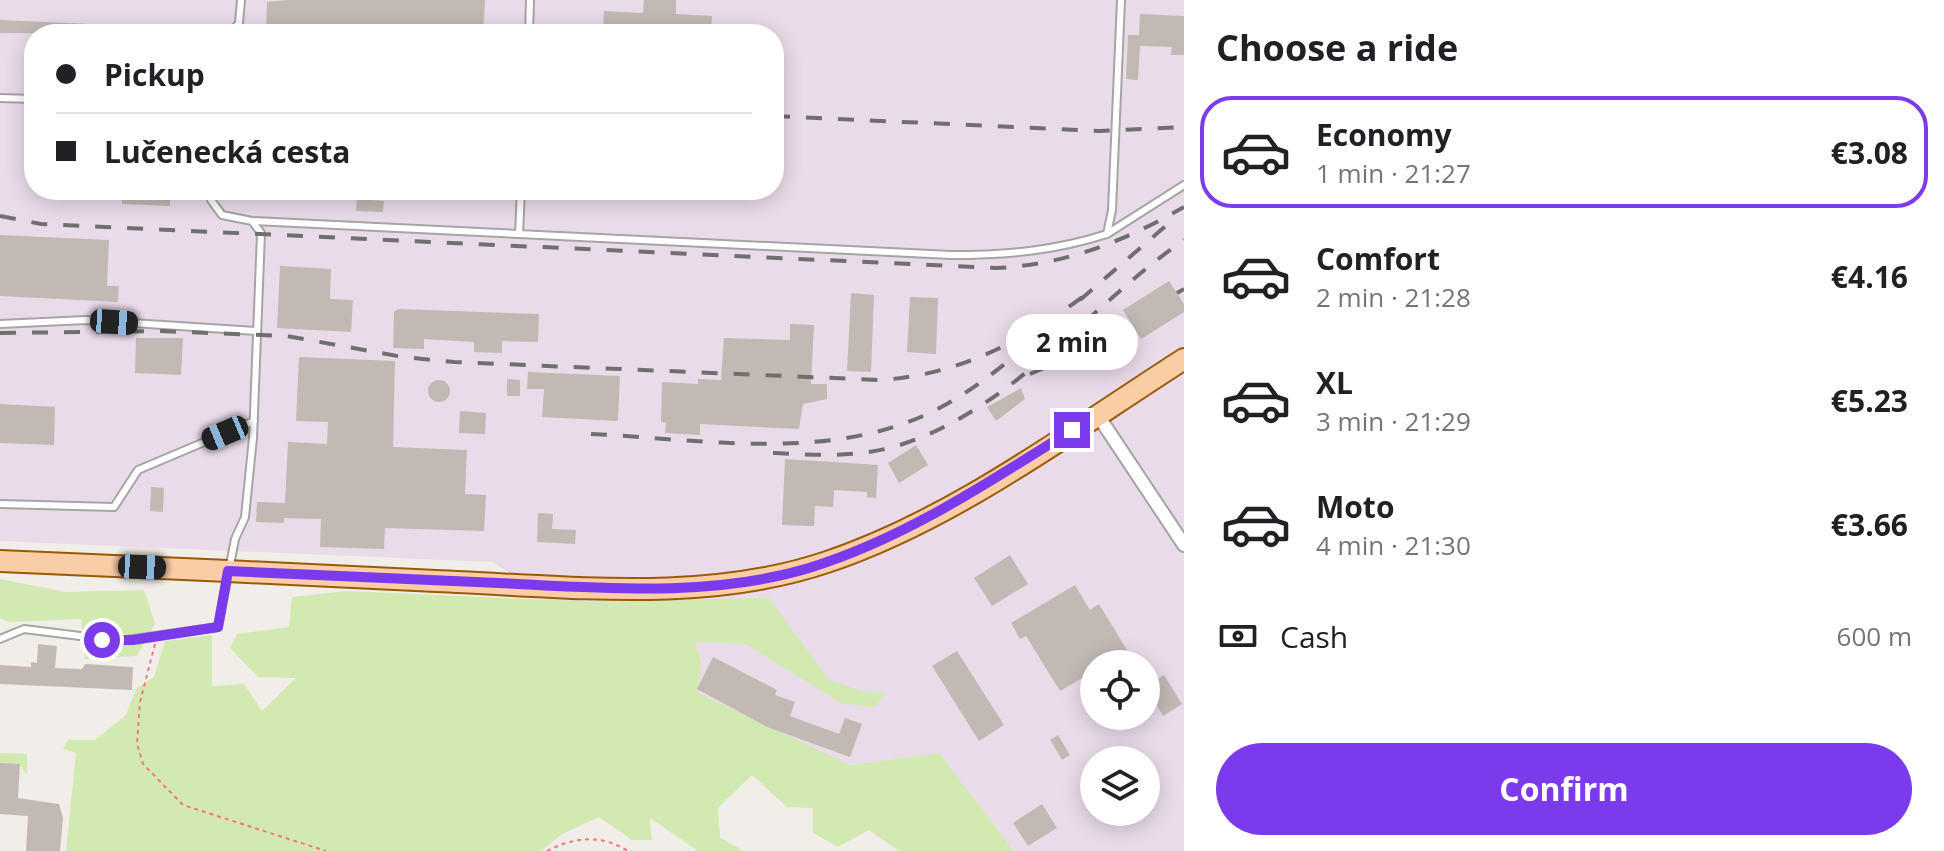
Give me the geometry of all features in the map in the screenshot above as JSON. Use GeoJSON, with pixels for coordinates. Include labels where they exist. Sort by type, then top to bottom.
{"type":"FeatureCollection","features":[{"type":"Feature","properties":{"kind":"main road"},"geometry":{"type":"LineString","coordinates":[[0,561],[602,587],[677,587],[751,581],[829,561],[912,524],[1184,359]]}},
{"type":"Feature","properties":{"kind":"street"},"geometry":{"type":"LineString","coordinates":[[1097,414],[1184,545]]}},
{"type":"Feature","properties":{"kind":"lane"},"geometry":{"type":"LineString","coordinates":[[238,24],[241,0]]}},
{"type":"Feature","properties":{"kind":"lane"},"geometry":{"type":"LineString","coordinates":[[529,24],[530,0]]}},
{"type":"Feature","properties":{"kind":"lane"},"geometry":{"type":"LineString","coordinates":[[1107,234],[1112,210],[1121,0]]}},
{"type":"Feature","properties":{"kind":"lane"},"geometry":{"type":"LineString","coordinates":[[0,98],[24,99]]}},
{"type":"Feature","properties":{"kind":"lane"},"geometry":{"type":"LineString","coordinates":[[211,200],[222,215],[252,221],[1013,255],[1065,248],[1107,234],[1184,185]]}},
{"type":"Feature","properties":{"kind":"lane"},"geometry":{"type":"LineString","coordinates":[[519,234],[521,200]]}},
{"type":"Feature","properties":{"kind":"lane"},"geometry":{"type":"LineString","coordinates":[[0,639],[14,631],[36,629],[102,640],[218,627],[235,539],[245,517],[254,421],[261,233],[252,221]]}},
{"type":"Feature","properties":{"kind":"lane"},"geometry":{"type":"LineString","coordinates":[[0,324],[86,320],[257,331]]}},
{"type":"Feature","properties":{"kind":"lane"},"geometry":{"type":"LineString","coordinates":[[0,504],[114,507],[138,470],[254,421]]}},
{"type":"Feature","properties":{"kind":"path"},"geometry":{"type":"LineString","coordinates":[[157,635],[140,702],[137,744],[143,764],[183,805],[326,851]]}},
{"type":"Feature","properties":{"kind":"path"},"geometry":{"type":"LineString","coordinates":[[547,851],[570,839],[597,840],[628,851]]}},
{"type":"Feature","properties":{"kind":"shaded area"},"geometry":{"type":"Polygon","coordinates":[[[0,0],[1184,0],[1184,851],[1014,851],[939,753],[850,765],[689,698],[493,562],[0,541],[0,0]]]}},
{"type":"Feature","properties":{"kind":"green space"},"geometry":{"type":"Polygon","coordinates":[[[0,579],[66,592],[144,590],[155,624],[137,656],[85,659],[81,619],[8,622],[0,618],[0,579]]]}},
{"type":"Feature","properties":{"kind":"green space"},"geometry":{"type":"Polygon","coordinates":[[[347,591],[597,602],[769,598],[829,680],[865,692],[886,692],[874,707],[841,703],[746,644],[695,642],[701,663],[698,693],[850,765],[939,753],[1014,851],[899,851],[869,830],[838,847],[813,833],[813,808],[787,807],[752,775],[718,808],[720,837],[743,851],[698,851],[650,818],[652,840],[632,840],[599,817],[562,834],[541,851],[66,851],[76,753],[63,749],[68,740],[95,740],[126,715],[136,689],[154,677],[165,641],[212,635],[212,686],[244,684],[262,711],[296,678],[258,677],[230,648],[237,634],[289,627],[292,597],[347,591]]]}},
{"type":"Feature","properties":{"kind":"green space"},"geometry":{"type":"Polygon","coordinates":[[[0,753],[27,754],[27,775],[20,765],[0,763],[0,753]]]}},
{"type":"Feature","properties":{"kind":"building"},"geometry":{"type":"Polygon","coordinates":[[[485,0],[484,24],[266,24],[267,2],[485,0]]]}},
{"type":"Feature","properties":{"kind":"building"},"geometry":{"type":"Polygon","coordinates":[[[644,0],[676,0],[676,14],[712,16],[712,24],[603,24],[604,11],[643,13],[644,0]]]}},
{"type":"Feature","properties":{"kind":"building"},"geometry":{"type":"Polygon","coordinates":[[[1140,14],[1184,16],[1184,55],[1171,55],[1172,47],[1140,46],[1138,80],[1126,79],[1128,35],[1139,35],[1140,14]]]}},
{"type":"Feature","properties":{"kind":"building"},"geometry":{"type":"Polygon","coordinates":[[[0,20],[91,24],[24,24],[24,33],[0,33],[0,20]]]}},
{"type":"Feature","properties":{"kind":"building"},"geometry":{"type":"Polygon","coordinates":[[[122,200],[170,200],[170,206],[122,204],[122,200]]]}},
{"type":"Feature","properties":{"kind":"building"},"geometry":{"type":"Polygon","coordinates":[[[357,200],[384,201],[383,212],[356,211],[357,200]]]}},
{"type":"Feature","properties":{"kind":"building"},"geometry":{"type":"Polygon","coordinates":[[[0,235],[109,240],[107,286],[119,286],[118,302],[0,296],[0,235]]]}},
{"type":"Feature","properties":{"kind":"building"},"geometry":{"type":"Polygon","coordinates":[[[280,266],[331,269],[330,299],[353,300],[351,332],[277,328],[280,266]]]}},
{"type":"Feature","properties":{"kind":"building"},"geometry":{"type":"Polygon","coordinates":[[[1169,281],[1184,304],[1184,312],[1141,339],[1123,310],[1169,281]]]}},
{"type":"Feature","properties":{"kind":"building"},"geometry":{"type":"Polygon","coordinates":[[[851,293],[874,295],[871,372],[847,371],[851,293]]]}},
{"type":"Feature","properties":{"kind":"building"},"geometry":{"type":"Polygon","coordinates":[[[910,297],[938,298],[936,354],[907,352],[910,297]]]}},
{"type":"Feature","properties":{"kind":"building"},"geometry":{"type":"Polygon","coordinates":[[[398,309],[539,314],[538,342],[502,341],[502,353],[474,352],[474,342],[424,339],[424,349],[393,348],[394,312],[398,309]]]}},
{"type":"Feature","properties":{"kind":"building"},"geometry":{"type":"Polygon","coordinates":[[[790,324],[814,325],[811,384],[827,384],[827,399],[803,404],[799,429],[700,424],[700,435],[665,433],[666,423],[661,422],[662,382],[698,384],[698,379],[721,380],[724,338],[790,340],[790,324]]]}},
{"type":"Feature","properties":{"kind":"building"},"geometry":{"type":"Polygon","coordinates":[[[136,338],[183,338],[181,375],[135,373],[136,338]]]}},
{"type":"Feature","properties":{"kind":"building"},"geometry":{"type":"Polygon","coordinates":[[[299,357],[395,361],[393,447],[467,450],[465,494],[486,495],[484,531],[385,528],[384,549],[320,547],[321,519],[284,518],[284,523],[256,522],[257,502],[285,503],[288,442],[327,444],[328,422],[296,421],[299,357]]]}},
{"type":"Feature","properties":{"kind":"building"},"geometry":{"type":"Polygon","coordinates":[[[528,372],[620,376],[618,421],[542,417],[544,389],[527,389],[528,372]]]}},
{"type":"Feature","properties":{"kind":"building"},"geometry":{"type":"Polygon","coordinates":[[[507,379],[520,380],[520,396],[507,396],[507,379]]]}},
{"type":"Feature","properties":{"kind":"building"},"geometry":{"type":"Polygon","coordinates":[[[439,380],[450,391],[439,402],[428,391],[439,380]]]}},
{"type":"Feature","properties":{"kind":"building"},"geometry":{"type":"Polygon","coordinates":[[[1021,388],[1025,399],[996,421],[987,407],[1021,388]]]}},
{"type":"Feature","properties":{"kind":"building"},"geometry":{"type":"Polygon","coordinates":[[[0,404],[55,407],[54,445],[0,443],[0,404]]]}},
{"type":"Feature","properties":{"kind":"building"},"geometry":{"type":"Polygon","coordinates":[[[460,411],[486,413],[485,434],[459,433],[460,411]]]}},
{"type":"Feature","properties":{"kind":"building"},"geometry":{"type":"Polygon","coordinates":[[[916,445],[928,465],[899,483],[888,463],[916,445]]]}},
{"type":"Feature","properties":{"kind":"building"},"geometry":{"type":"Polygon","coordinates":[[[785,459],[878,465],[876,498],[867,497],[867,492],[834,490],[833,507],[815,506],[814,526],[782,525],[785,459]]]}},
{"type":"Feature","properties":{"kind":"building"},"geometry":{"type":"Polygon","coordinates":[[[151,487],[164,488],[163,512],[150,511],[151,487]]]}},
{"type":"Feature","properties":{"kind":"building"},"geometry":{"type":"Polygon","coordinates":[[[538,513],[553,514],[552,529],[576,530],[575,544],[537,542],[538,513]]]}},
{"type":"Feature","properties":{"kind":"building"},"geometry":{"type":"Polygon","coordinates":[[[1010,555],[1028,584],[992,606],[974,578],[1010,555]]]}},
{"type":"Feature","properties":{"kind":"building"},"geometry":{"type":"Polygon","coordinates":[[[1075,585],[1090,610],[1099,604],[1127,650],[1080,650],[1080,679],[1060,691],[1026,636],[1020,639],[1011,623],[1075,585]]]}},
{"type":"Feature","properties":{"kind":"building"},"geometry":{"type":"Polygon","coordinates":[[[38,644],[57,646],[55,668],[82,669],[85,664],[133,667],[132,690],[0,684],[0,665],[31,667],[31,662],[37,663],[38,644]]]}},
{"type":"Feature","properties":{"kind":"building"},"geometry":{"type":"Polygon","coordinates":[[[957,651],[1004,725],[979,741],[932,666],[957,651]]]}},
{"type":"Feature","properties":{"kind":"building"},"geometry":{"type":"Polygon","coordinates":[[[713,657],[777,690],[775,695],[795,702],[790,716],[839,734],[845,718],[862,724],[850,757],[767,727],[697,689],[713,657]]]}},
{"type":"Feature","properties":{"kind":"building"},"geometry":{"type":"Polygon","coordinates":[[[1164,675],[1182,704],[1163,716],[1160,711],[1160,677],[1164,675]]]}},
{"type":"Feature","properties":{"kind":"building"},"geometry":{"type":"Polygon","coordinates":[[[1058,735],[1070,755],[1062,760],[1050,740],[1058,735]]]}},
{"type":"Feature","properties":{"kind":"building"},"geometry":{"type":"Polygon","coordinates":[[[0,763],[20,764],[18,798],[59,804],[63,818],[60,851],[26,851],[28,816],[0,814],[0,763]]]}},
{"type":"Feature","properties":{"kind":"building"},"geometry":{"type":"Polygon","coordinates":[[[1042,804],[1057,828],[1028,846],[1013,823],[1042,804]]]}},
{"type":"Feature","properties":{"kind":"railway"},"geometry":{"type":"LineString","coordinates":[[784,116],[1100,131],[1184,127]]}},
{"type":"Feature","properties":{"kind":"railway"},"geometry":{"type":"LineString","coordinates":[[0,216],[41,224],[996,268],[1046,262],[1094,249],[1184,207]]}},
{"type":"Feature","properties":{"kind":"railway"},"geometry":{"type":"LineString","coordinates":[[1080,300],[1168,224]]}},
{"type":"Feature","properties":{"kind":"railway"},"geometry":{"type":"LineString","coordinates":[[773,453],[837,455],[869,452],[900,445],[941,429],[1015,381],[1149,266],[1184,240]]}},
{"type":"Feature","properties":{"kind":"railway"},"geometry":{"type":"LineString","coordinates":[[1177,293],[1184,289]]}},
{"type":"Feature","properties":{"kind":"railway"},"geometry":{"type":"LineString","coordinates":[[0,333],[160,331],[287,336],[403,357],[454,362],[880,380],[909,377],[965,363],[1016,340],[1089,292]]}},
{"type":"Feature","properties":{"kind":"railway"},"geometry":{"type":"LineString","coordinates":[[1030,374],[1087,349],[1130,323]]}},
{"type":"Feature","properties":{"kind":"railway"},"geometry":{"type":"LineString","coordinates":[[591,434],[759,444],[802,443],[884,430],[923,416],[969,391],[1038,336]]}},
{"type":"Feature","properties":{"kind":"route"},"geometry":{"type":"LineString","coordinates":[[102,640],[133,640],[218,627],[228,571],[602,587],[714,586],[780,576],[858,550],[925,518],[1072,430]]}}]}
